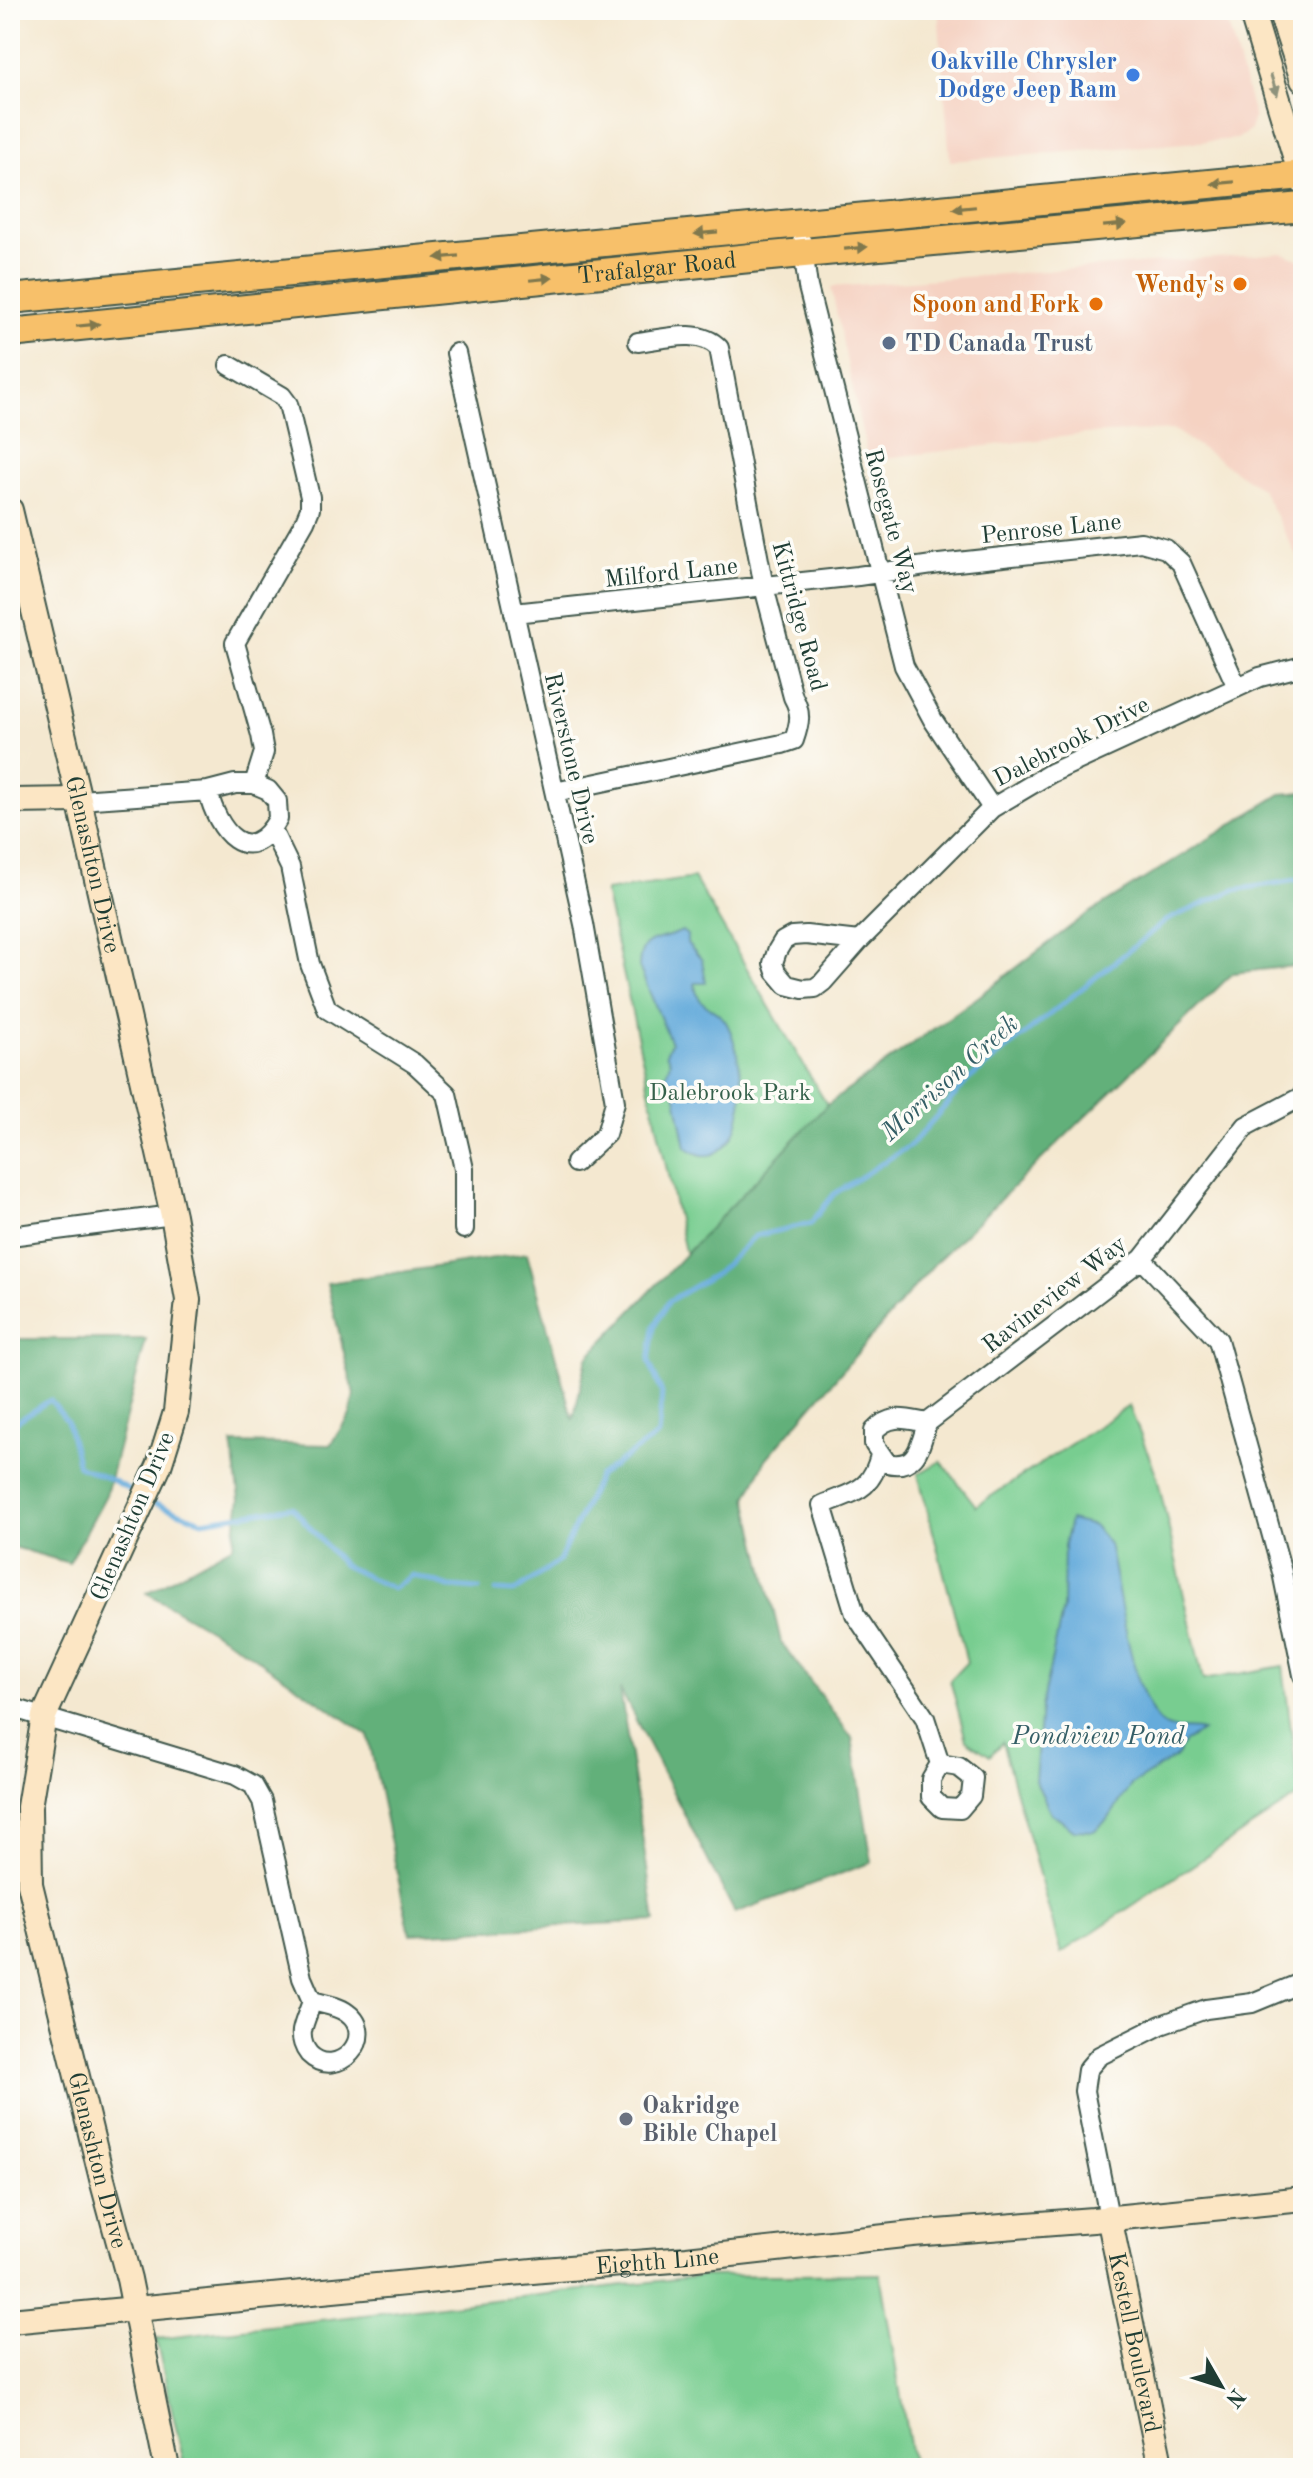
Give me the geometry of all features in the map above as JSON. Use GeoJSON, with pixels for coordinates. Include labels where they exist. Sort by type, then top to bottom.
{"type":"FeatureCollection","features":[{"type":"Feature","properties":{"kind":"main road","name":"Trafalgar Road"},"geometry":{"type":"LineString","coordinates":[[10,299],[1302,177]]}},
{"type":"Feature","properties":{"kind":"main road","name":"Trafalgar Road"},"geometry":{"type":"LineString","coordinates":[[10,333],[803,253],[1303,207]]}},
{"type":"Feature","properties":{"kind":"street"},"geometry":{"type":"LineString","coordinates":[[1251,10],[1302,177]]}},
{"type":"Feature","properties":{"kind":"street"},"geometry":{"type":"LineString","coordinates":[[1280,10],[1303,80]]}},
{"type":"Feature","properties":{"kind":"street","name":"Rosegate Way"},"geometry":{"type":"LineString","coordinates":[[799,224],[811,301],[904,666],[933,720],[992,808]]}},
{"type":"Feature","properties":{"kind":"street","name":"Kittridge Road"},"geometry":{"type":"LineString","coordinates":[[555,792],[794,740],[800,725],[799,709],[793,697],[764,587],[719,348],[711,339],[699,335],[638,342]]}},
{"type":"Feature","properties":{"kind":"street","name":"Riverstone Drive"},"geometry":{"type":"LineString","coordinates":[[456,353],[584,924],[615,1102],[606,1134],[575,1163]]}},
{"type":"Feature","properties":{"kind":"street"},"geometry":{"type":"LineString","coordinates":[[229,365],[282,396],[288,404],[310,497],[310,509],[305,521],[235,643],[264,752],[254,784]]}},
{"type":"Feature","properties":{"kind":"street","name":"Glenashton Drive"},"geometry":{"type":"LineString","coordinates":[[10,510],[173,1215],[188,1300],[176,1412],[159,1466],[44,1716],[29,1807],[30,1884],[135,2309],[167,2468]]}},
{"type":"Feature","properties":{"kind":"street","name":"Penrose Lane"},"geometry":{"type":"LineString","coordinates":[[881,574],[939,564],[1141,542],[1166,549],[1181,563],[1237,687]]}},
{"type":"Feature","properties":{"kind":"street","name":"Milford Lane"},"geometry":{"type":"LineString","coordinates":[[514,613],[881,574]]}},
{"type":"Feature","properties":{"kind":"street","name":"Dalebrook Drive"},"geometry":{"type":"LineString","coordinates":[[859,941],[992,808],[1051,773],[1237,687],[1260,677],[1303,666]]}},
{"type":"Feature","properties":{"kind":"street"},"geometry":{"type":"LineString","coordinates":[[10,801],[79,800],[208,791],[235,784],[254,784],[268,790],[277,801],[278,819],[262,839],[250,843],[235,840],[223,829],[208,791]]}},
{"type":"Feature","properties":{"kind":"street"},"geometry":{"type":"LineString","coordinates":[[272,830],[290,867],[310,964],[327,1009],[415,1064],[447,1094],[464,1169],[464,1229]]}},
{"type":"Feature","properties":{"kind":"street","name":"Ravineview Way"},"geometry":{"type":"LineString","coordinates":[[927,1423],[1142,1259],[1246,1126],[1303,1096]]}},
{"type":"Feature","properties":{"kind":"street"},"geometry":{"type":"LineString","coordinates":[[10,1236],[173,1215]]}},
{"type":"Feature","properties":{"kind":"street"},"geometry":{"type":"LineString","coordinates":[[1142,1259],[1218,1340],[1282,1572],[1303,1675]]}},
{"type":"Feature","properties":{"kind":"street"},"geometry":{"type":"LineString","coordinates":[[895,1417],[927,1423],[918,1452],[909,1463],[887,1463],[874,1444],[874,1431],[882,1422],[895,1417]]}},
{"type":"Feature","properties":{"kind":"street"},"geometry":{"type":"LineString","coordinates":[[880,1455],[876,1472],[867,1486],[822,1505],[855,1614],[925,1718],[940,1764]]}},
{"type":"Feature","properties":{"kind":"street"},"geometry":{"type":"LineString","coordinates":[[10,1707],[235,1775],[253,1785],[262,1801],[302,1978],[312,2001]]}},
{"type":"Feature","properties":{"kind":"street"},"geometry":{"type":"LineString","coordinates":[[1109,2217],[1084,2091],[1087,2070],[1099,2056],[1172,2021],[1206,2009],[1252,2003],[1303,1982]]}},
{"type":"Feature","properties":{"kind":"street","name":"Eighth Line"},"geometry":{"type":"LineString","coordinates":[[10,2321],[1303,2199]]}},
{"type":"Feature","properties":{"kind":"street","name":"Kestell Boulevard"},"geometry":{"type":"LineString","coordinates":[[1109,2217],[1161,2468]]}},
{"type":"Feature","properties":{"kind":"shaded area"},"geometry":{"type":"Polygon","coordinates":[[[938,10],[1224,10],[1254,115],[1250,130],[1237,139],[950,161],[938,10]]]}},
{"type":"Feature","properties":{"kind":"shaded area"},"geometry":{"type":"Polygon","coordinates":[[[1283,253],[1300,260],[1303,269],[1303,559],[1299,561],[1262,489],[1174,430],[1086,434],[868,460],[831,287],[1283,253]]]}},
{"type":"Feature","properties":{"kind":"green space"},"geometry":{"type":"Polygon","coordinates":[[[1303,792],[1303,965],[1233,973],[935,1263],[766,1459],[747,1498],[781,1642],[852,1738],[872,1862],[735,1913],[620,1689],[655,1921],[410,1934],[368,1735],[238,1646],[147,1593],[233,1545],[240,1499],[232,1443],[330,1445],[350,1415],[354,1394],[327,1283],[527,1253],[573,1420],[587,1358],[827,1105],[1083,917],[1281,794],[1303,792]]]}},
{"type":"Feature","properties":{"kind":"green space","name":"Dalebrook Park"},"geometry":{"type":"Polygon","coordinates":[[[694,878],[827,1105],[686,1256],[605,891],[694,878]]]}},
{"type":"Feature","properties":{"kind":"green space"},"geometry":{"type":"Polygon","coordinates":[[[10,1339],[146,1339],[106,1495],[69,1563],[10,1546],[10,1339]]]}},
{"type":"Feature","properties":{"kind":"green space"},"geometry":{"type":"Polygon","coordinates":[[[1129,1406],[1157,1476],[1203,1680],[1283,1666],[1299,1795],[1061,1953],[1002,1742],[990,1756],[966,1740],[950,1680],[967,1662],[918,1474],[941,1461],[976,1506],[1129,1406]]]}},
{"type":"Feature","properties":{"kind":"green space"},"geometry":{"type":"Polygon","coordinates":[[[880,2274],[913,2468],[185,2468],[156,2339],[702,2276],[880,2274]]]}},
{"type":"Feature","properties":{"kind":"water"},"geometry":{"type":"Polygon","coordinates":[[[682,931],[687,935],[687,943],[702,960],[706,983],[695,983],[696,992],[703,1003],[727,1024],[740,1072],[741,1109],[737,1126],[730,1140],[710,1155],[698,1154],[686,1147],[675,1092],[663,1084],[670,1062],[666,1053],[671,1043],[639,967],[640,956],[647,944],[682,931]]]}},
{"type":"Feature","properties":{"kind":"water","name":"Pondview Pond"},"geometry":{"type":"Polygon","coordinates":[[[1070,1520],[1094,1526],[1109,1544],[1134,1665],[1151,1709],[1166,1726],[1202,1731],[1185,1742],[1177,1756],[1131,1785],[1109,1818],[1094,1831],[1074,1830],[1051,1813],[1035,1780],[1041,1707],[1063,1609],[1064,1545],[1070,1520]]]}},
{"type":"Feature","properties":{"kind":"waterway","name":"Morrison Creek"},"geometry":{"type":"LineString","coordinates":[[496,1591],[514,1592],[559,1561],[599,1476],[658,1435],[662,1393],[649,1361],[654,1327],[669,1301],[717,1273],[755,1236],[811,1223],[834,1194],[912,1144],[968,1080],[1167,920],[1234,890],[1303,879]]}},
{"type":"Feature","properties":{"kind":"waterway","name":"Morrison Creek"},"geometry":{"type":"LineString","coordinates":[[10,1426],[50,1400],[67,1421],[78,1466],[139,1495]]}},
{"type":"Feature","properties":{"kind":"waterway","name":"Morrison Creek"},"geometry":{"type":"LineString","coordinates":[[151,1502],[202,1521],[292,1507],[343,1565],[393,1589],[412,1575],[450,1587],[479,1589]]}},
{"type":"Feature","properties":{"kind":"place","name":"Oakville Chrysler Dodge Jeep Ram"},"geometry":{"type":"Point","coordinates":[1133,75]}},
{"type":"Feature","properties":{"kind":"place","name":"Wendy's"},"geometry":{"type":"Point","coordinates":[1240,284]}},
{"type":"Feature","properties":{"kind":"place","name":"Spoon and Fork"},"geometry":{"type":"Point","coordinates":[1096,304]}},
{"type":"Feature","properties":{"kind":"place","name":"TD Canada Trust"},"geometry":{"type":"Point","coordinates":[889,343]}},
{"type":"Feature","properties":{"kind":"place","name":"Oakridge Bible Chapel"},"geometry":{"type":"Point","coordinates":[626,2119]}}]}
